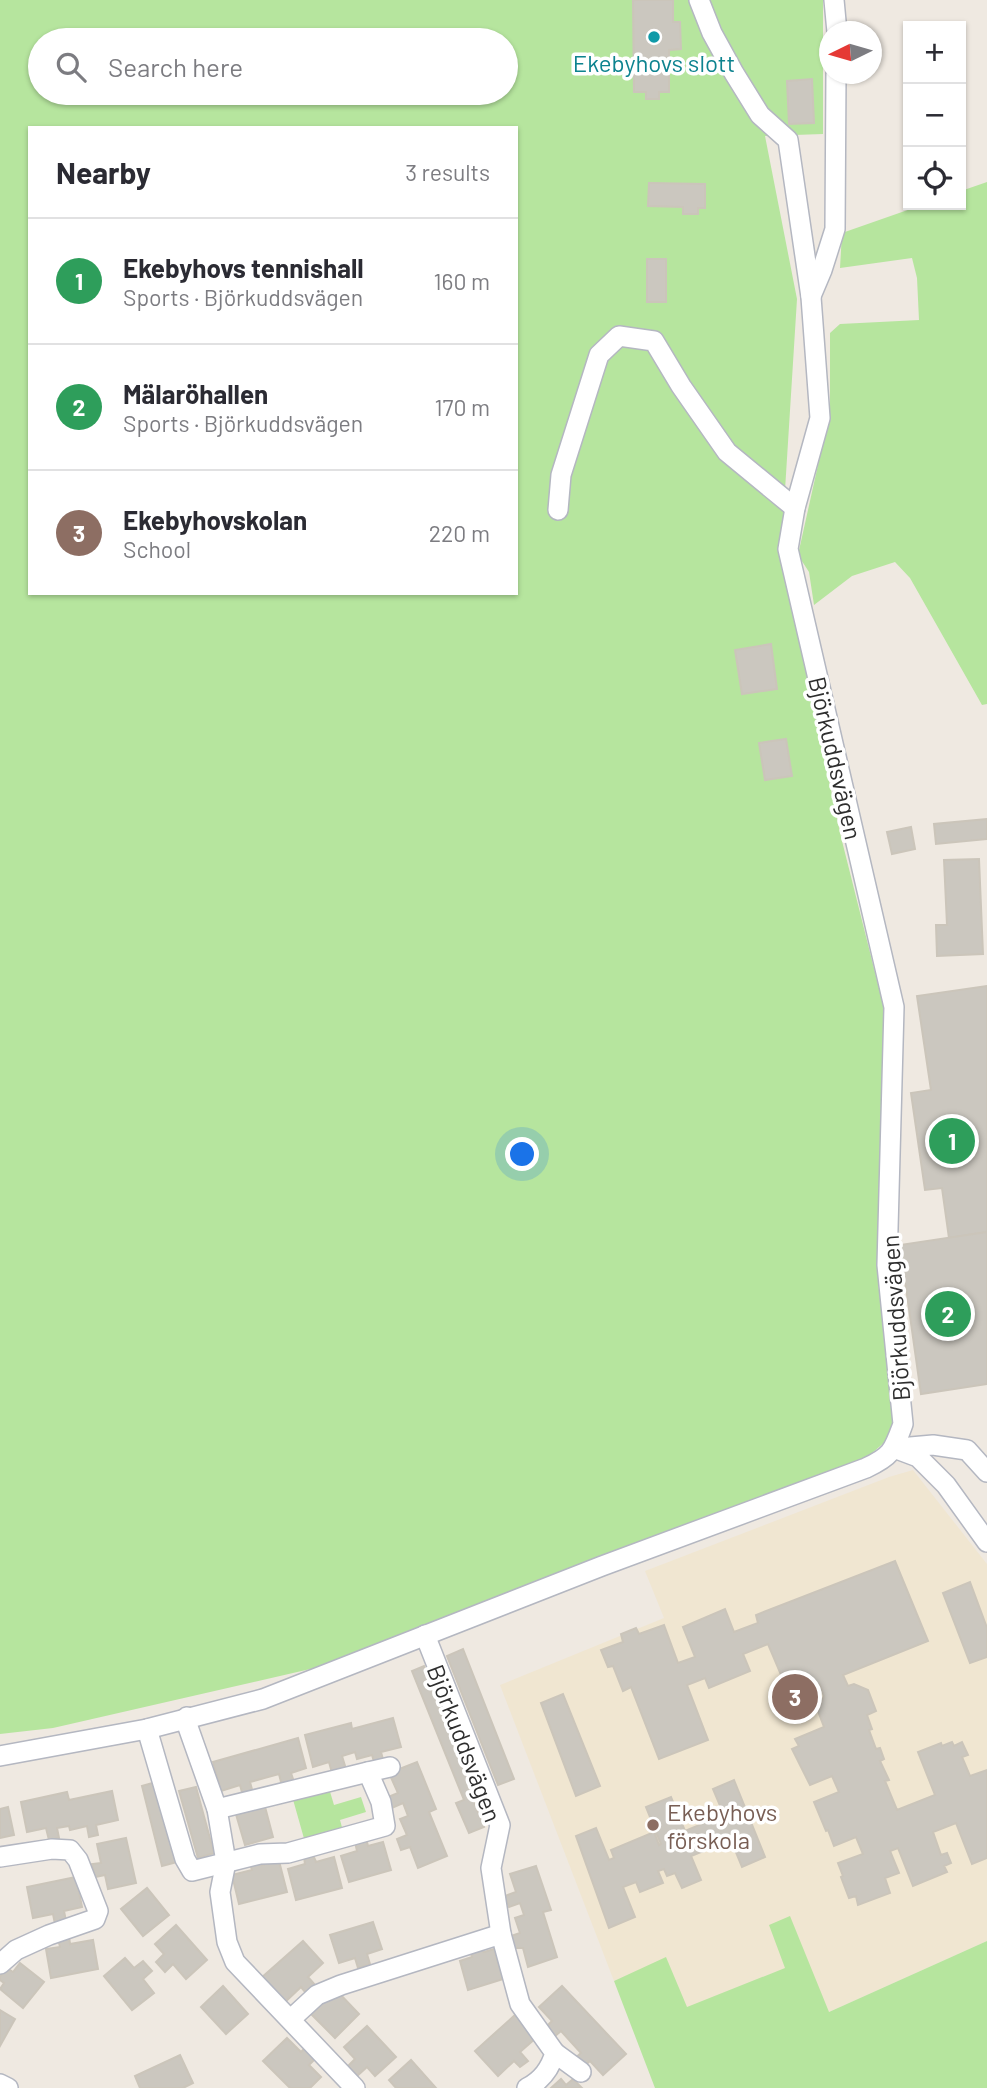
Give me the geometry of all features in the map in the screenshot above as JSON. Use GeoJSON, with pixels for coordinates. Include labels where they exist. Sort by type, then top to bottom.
{"type":"FeatureCollection","features":[{"type":"Feature","properties":{"kind":"street"},"geometry":{"type":"LineString","coordinates":[[699,0],[712,33],[760,115],[788,140],[811,297]]}},
{"type":"Feature","properties":{"kind":"street"},"geometry":{"type":"LineString","coordinates":[[834,0],[836,21]]}},
{"type":"Feature","properties":{"kind":"street","name":"Björkuddsvägen"},"geometry":{"type":"LineString","coordinates":[[0,1756],[147,1729],[263,1699],[611,1563],[866,1468],[884,1460],[894,1448],[903,1424],[887,1265],[894,1007],[788,549],[795,508],[820,418],[811,297],[835,229],[836,84]]}},
{"type":"Feature","properties":{"kind":"street"},"geometry":{"type":"LineString","coordinates":[[558,510],[561,475],[598,355],[619,336],[654,341],[681,386],[727,452],[795,508]]}},
{"type":"Feature","properties":{"kind":"street"},"geometry":{"type":"LineString","coordinates":[[894,1448],[933,1445],[967,1450],[987,1472]]}},
{"type":"Feature","properties":{"kind":"street"},"geometry":{"type":"LineString","coordinates":[[894,1448],[918,1457],[946,1485],[987,1542]]}},
{"type":"Feature","properties":{"kind":"street","name":"Björkuddsvägen"},"geometry":{"type":"LineString","coordinates":[[425,1636],[500,1825],[491,1868],[502,1934],[520,2004],[555,2053],[581,2071]]}},
{"type":"Feature","properties":{"kind":"street"},"geometry":{"type":"LineString","coordinates":[[187,1717],[188,1727],[217,1809],[226,1862],[220,1892],[231,1955],[355,2088]]}},
{"type":"Feature","properties":{"kind":"street"},"geometry":{"type":"LineString","coordinates":[[147,1729],[185,1859],[192,1871],[260,1854],[288,1853],[386,1826],[381,1801],[369,1772]]}},
{"type":"Feature","properties":{"kind":"street"},"geometry":{"type":"LineString","coordinates":[[217,1809],[390,1767]]}},
{"type":"Feature","properties":{"kind":"street"},"geometry":{"type":"LineString","coordinates":[[0,1857],[52,1849],[70,1850],[78,1860],[98,1911],[94,1919],[16,1950],[0,1964]]}},
{"type":"Feature","properties":{"kind":"street"},"geometry":{"type":"LineString","coordinates":[[291,2019],[317,1995],[341,1985],[502,1934]]}},
{"type":"Feature","properties":{"kind":"street"},"geometry":{"type":"LineString","coordinates":[[527,2088],[551,2068],[555,2053]]}},
{"type":"Feature","properties":{"kind":"street"},"geometry":{"type":"LineString","coordinates":[[0,2084],[8,2088]]}},
{"type":"Feature","properties":{"kind":"shaded area"},"geometry":{"type":"Polygon","coordinates":[[[913,1470],[987,1564],[987,1941],[829,2012],[786,1968],[686,2008],[666,1958],[614,1981],[500,1685],[664,1618],[645,1571],[913,1470]]]}},
{"type":"Feature","properties":{"kind":"green space"},"geometry":{"type":"Polygon","coordinates":[[[0,0],[823,0],[823,21],[819,21],[819,84],[823,84],[823,134],[765,136],[797,299],[781,554],[841,837],[885,1012],[878,1283],[896,1417],[886,1441],[864,1460],[332,1664],[53,1728],[0,1734],[0,0]]]}},
{"type":"Feature","properties":{"kind":"green space"},"geometry":{"type":"Polygon","coordinates":[[[987,182],[987,704],[982,705],[910,578],[895,562],[852,576],[814,605],[809,572],[798,555],[830,411],[830,333],[840,324],[919,320],[917,278],[912,258],[840,268],[842,233],[908,210],[966,210],[966,189],[987,182]]]}},
{"type":"Feature","properties":{"kind":"green space"},"geometry":{"type":"Polygon","coordinates":[[[328,1785],[334,1805],[361,1797],[366,1812],[340,1820],[343,1831],[305,1842],[292,1796],[328,1785]]]}},
{"type":"Feature","properties":{"kind":"green space"},"geometry":{"type":"Polygon","coordinates":[[[790,1916],[829,2012],[987,1941],[987,2088],[655,2088],[614,1981],[666,1957],[687,2007],[785,1968],[769,1925],[790,1916]]]}},
{"type":"Feature","properties":{"kind":"building","name":"Ekebyhovs slott"},"geometry":{"type":"Polygon","coordinates":[[[633,0],[673,0],[673,22],[680,22],[681,49],[669,50],[669,92],[659,92],[659,99],[646,99],[646,92],[634,92],[633,0]]]}},
{"type":"Feature","properties":{"kind":"building"},"geometry":{"type":"Polygon","coordinates":[[[812,79],[814,123],[789,124],[787,81],[812,79]]]}},
{"type":"Feature","properties":{"kind":"building"},"geometry":{"type":"Polygon","coordinates":[[[649,183],[705,184],[705,208],[698,208],[698,214],[683,214],[683,207],[648,206],[649,183]]]}},
{"type":"Feature","properties":{"kind":"building"},"geometry":{"type":"Polygon","coordinates":[[[647,259],[666,259],[666,302],[647,302],[647,259]]]}},
{"type":"Feature","properties":{"kind":"building"},"geometry":{"type":"Polygon","coordinates":[[[771,644],[777,689],[742,694],[735,650],[771,644]]]}},
{"type":"Feature","properties":{"kind":"building"},"geometry":{"type":"Polygon","coordinates":[[[786,739],[792,776],[765,780],[759,743],[786,739]]]}},
{"type":"Feature","properties":{"kind":"building"},"geometry":{"type":"Polygon","coordinates":[[[987,819],[987,839],[936,844],[934,824],[987,819]]]}},
{"type":"Feature","properties":{"kind":"building"},"geometry":{"type":"Polygon","coordinates":[[[911,827],[915,849],[892,854],[887,832],[911,827]]]}},
{"type":"Feature","properties":{"kind":"building"},"geometry":{"type":"Polygon","coordinates":[[[979,859],[983,954],[937,956],[936,925],[947,925],[944,860],[979,859]]]}},
{"type":"Feature","properties":{"kind":"building"},"geometry":{"type":"Polygon","coordinates":[[[987,986],[987,1232],[949,1238],[942,1188],[925,1190],[911,1093],[931,1090],[917,996],[987,986]]]}},
{"type":"Feature","properties":{"kind":"building"},"geometry":{"type":"Polygon","coordinates":[[[987,1232],[987,1384],[921,1394],[900,1245],[987,1232]]]}},
{"type":"Feature","properties":{"kind":"building"},"geometry":{"type":"Polygon","coordinates":[[[895,1561],[928,1641],[843,1675],[848,1686],[854,1684],[868,1690],[876,1711],[867,1715],[872,1729],[869,1730],[876,1749],[880,1748],[884,1759],[880,1761],[889,1780],[885,1781],[897,1810],[935,1795],[918,1752],[941,1743],[942,1746],[952,1742],[954,1746],[962,1742],[968,1755],[962,1757],[970,1776],[987,1770],[987,1858],[972,1864],[956,1823],[933,1832],[941,1855],[947,1853],[951,1863],[944,1866],[947,1872],[913,1886],[898,1848],[890,1851],[899,1873],[885,1878],[890,1893],[858,1905],[856,1896],[849,1898],[838,1863],[863,1854],[856,1837],[834,1846],[814,1802],[839,1792],[832,1776],[810,1785],[792,1749],[799,1746],[795,1739],[824,1727],[818,1711],[824,1696],[820,1685],[790,1696],[768,1644],[743,1654],[750,1671],[709,1688],[705,1678],[687,1685],[708,1740],[659,1759],[631,1687],[623,1691],[613,1666],[608,1667],[601,1650],[623,1642],[621,1634],[636,1628],[639,1634],[664,1625],[678,1663],[695,1657],[683,1627],[725,1609],[734,1632],[758,1623],[756,1615],[895,1561]]]}},
{"type":"Feature","properties":{"kind":"building"},"geometry":{"type":"Polygon","coordinates":[[[970,1582],[987,1628],[987,1657],[970,1663],[943,1593],[970,1582]]]}},
{"type":"Feature","properties":{"kind":"building"},"geometry":{"type":"Polygon","coordinates":[[[463,1649],[514,1779],[498,1785],[447,1656],[463,1649]]]}},
{"type":"Feature","properties":{"kind":"building"},"geometry":{"type":"Polygon","coordinates":[[[424,1666],[477,1797],[473,1799],[484,1827],[469,1833],[456,1803],[464,1800],[412,1671],[424,1666]]]}},
{"type":"Feature","properties":{"kind":"building"},"geometry":{"type":"Polygon","coordinates":[[[563,1694],[600,1786],[576,1796],[541,1703],[563,1694]]]}},
{"type":"Feature","properties":{"kind":"building"},"geometry":{"type":"Polygon","coordinates":[[[393,1718],[401,1747],[381,1752],[384,1763],[375,1765],[372,1755],[357,1759],[355,1752],[342,1756],[346,1769],[332,1773],[329,1762],[313,1767],[305,1735],[351,1723],[352,1729],[393,1718]]]}},
{"type":"Feature","properties":{"kind":"building"},"geometry":{"type":"Polygon","coordinates":[[[298,1738],[306,1768],[291,1773],[294,1782],[282,1786],[279,1774],[250,1782],[253,1793],[243,1796],[240,1785],[221,1791],[213,1762],[298,1738]]]}},
{"type":"Feature","properties":{"kind":"building"},"geometry":{"type":"Polygon","coordinates":[[[417,1762],[436,1809],[429,1812],[447,1856],[418,1868],[410,1847],[401,1850],[397,1839],[407,1835],[400,1819],[408,1816],[403,1803],[392,1808],[388,1797],[398,1793],[389,1773],[417,1762]]]}},
{"type":"Feature","properties":{"kind":"building"},"geometry":{"type":"Polygon","coordinates":[[[734,1780],[765,1857],[742,1867],[731,1840],[691,1856],[701,1880],[682,1888],[675,1873],[667,1876],[664,1869],[658,1871],[663,1883],[640,1892],[636,1882],[623,1887],[635,1917],[609,1928],[576,1836],[596,1828],[609,1860],[614,1858],[611,1850],[654,1832],[659,1845],[661,1844],[646,1807],[671,1797],[685,1831],[724,1815],[713,1789],[734,1780]]]}},
{"type":"Feature","properties":{"kind":"building"},"geometry":{"type":"Polygon","coordinates":[[[156,1782],[177,1862],[162,1866],[142,1786],[156,1782]]]}},
{"type":"Feature","properties":{"kind":"building"},"geometry":{"type":"Polygon","coordinates":[[[196,1787],[214,1853],[198,1858],[179,1791],[196,1787]]]}},
{"type":"Feature","properties":{"kind":"building"},"geometry":{"type":"Polygon","coordinates":[[[112,1791],[118,1820],[96,1825],[98,1835],[89,1837],[87,1826],[70,1830],[69,1826],[57,1828],[59,1838],[49,1840],[46,1828],[27,1832],[21,1802],[67,1792],[69,1800],[112,1791]]]}},
{"type":"Feature","properties":{"kind":"building"},"geometry":{"type":"Polygon","coordinates":[[[264,1803],[273,1837],[245,1845],[235,1811],[264,1803]]]}},
{"type":"Feature","properties":{"kind":"building"},"geometry":{"type":"Polygon","coordinates":[[[8,1807],[14,1835],[0,1838],[0,1809],[8,1807]]]}},
{"type":"Feature","properties":{"kind":"building"},"geometry":{"type":"Polygon","coordinates":[[[126,1838],[136,1883],[108,1889],[105,1875],[95,1877],[92,1864],[101,1863],[97,1844],[126,1838]]]}},
{"type":"Feature","properties":{"kind":"building"},"geometry":{"type":"Polygon","coordinates":[[[366,1838],[368,1846],[383,1842],[391,1870],[349,1882],[341,1856],[357,1851],[355,1842],[366,1838]]]}},
{"type":"Feature","properties":{"kind":"building"},"geometry":{"type":"Polygon","coordinates":[[[313,1855],[316,1862],[334,1857],[342,1888],[296,1900],[288,1869],[305,1864],[304,1857],[313,1855]]]}},
{"type":"Feature","properties":{"kind":"building"},"geometry":{"type":"Polygon","coordinates":[[[260,1858],[262,1865],[279,1861],[287,1892],[239,1904],[232,1875],[252,1870],[249,1861],[260,1858]]]}},
{"type":"Feature","properties":{"kind":"building"},"geometry":{"type":"Polygon","coordinates":[[[536,1866],[551,1910],[543,1912],[557,1957],[528,1967],[523,1948],[512,1948],[508,1937],[520,1933],[515,1918],[524,1915],[520,1903],[509,1907],[505,1896],[516,1892],[510,1874],[536,1866]]]}},
{"type":"Feature","properties":{"kind":"building"},"geometry":{"type":"Polygon","coordinates":[[[76,1877],[82,1907],[64,1911],[66,1921],[55,1924],[53,1914],[33,1918],[27,1887],[76,1877]]]}},
{"type":"Feature","properties":{"kind":"building"},"geometry":{"type":"Polygon","coordinates":[[[147,1888],[169,1915],[143,1936],[121,1909],[147,1888]]]}},
{"type":"Feature","properties":{"kind":"building"},"geometry":{"type":"Polygon","coordinates":[[[373,1922],[382,1949],[367,1954],[370,1964],[358,1968],[355,1958],[339,1963],[330,1935],[373,1922]]]}},
{"type":"Feature","properties":{"kind":"building"},"geometry":{"type":"Polygon","coordinates":[[[176,1925],[207,1960],[186,1979],[173,1964],[165,1972],[156,1962],[164,1954],[155,1944],[176,1925]]]}},
{"type":"Feature","properties":{"kind":"building"},"geometry":{"type":"Polygon","coordinates":[[[69,1936],[70,1944],[93,1940],[98,1969],[51,1978],[46,1949],[60,1947],[58,1938],[69,1936]]]}},
{"type":"Feature","properties":{"kind":"building"},"geometry":{"type":"Polygon","coordinates":[[[303,1941],[323,1963],[308,1977],[315,1985],[306,1993],[301,1987],[284,2003],[261,1978],[303,1941]]]}},
{"type":"Feature","properties":{"kind":"building"},"geometry":{"type":"Polygon","coordinates":[[[481,1946],[484,1952],[494,1949],[503,1979],[468,1990],[460,1961],[472,1957],[470,1950],[481,1946]]]}},
{"type":"Feature","properties":{"kind":"building"},"geometry":{"type":"Polygon","coordinates":[[[125,1958],[134,1968],[143,1961],[152,1971],[143,1979],[154,1993],[132,2010],[104,1976],[125,1958]]]}},
{"type":"Feature","properties":{"kind":"building"},"geometry":{"type":"Polygon","coordinates":[[[20,1963],[44,1982],[23,2008],[0,1989],[4,1983],[0,1977],[7,1968],[13,1972],[20,1963]]]}},
{"type":"Feature","properties":{"kind":"building"},"geometry":{"type":"Polygon","coordinates":[[[223,1986],[248,2014],[226,2034],[201,2007],[223,1986]]]}},
{"type":"Feature","properties":{"kind":"building"},"geometry":{"type":"Polygon","coordinates":[[[562,1986],[626,2054],[603,2075],[590,2061],[582,2068],[574,2059],[581,2053],[561,2031],[554,2037],[545,2028],[552,2021],[539,2007],[562,1986]]]}},
{"type":"Feature","properties":{"kind":"building"},"geometry":{"type":"Polygon","coordinates":[[[336,1990],[359,2014],[335,2038],[311,2014],[336,1990]]]}},
{"type":"Feature","properties":{"kind":"building"},"geometry":{"type":"Polygon","coordinates":[[[0,2010],[15,2019],[0,2046],[0,2010]]]}},
{"type":"Feature","properties":{"kind":"building"},"geometry":{"type":"Polygon","coordinates":[[[515,2015],[536,2038],[520,2052],[528,2061],[520,2067],[514,2061],[498,2076],[475,2051],[515,2015]]]}},
{"type":"Feature","properties":{"kind":"building"},"geometry":{"type":"Polygon","coordinates":[[[367,2026],[396,2057],[375,2076],[367,2067],[357,2076],[348,2066],[355,2059],[344,2047],[367,2026]]]}},
{"type":"Feature","properties":{"kind":"building"},"geometry":{"type":"Polygon","coordinates":[[[287,2038],[301,2052],[306,2047],[316,2058],[309,2065],[321,2077],[310,2088],[290,2088],[263,2061],[287,2038]]]}},
{"type":"Feature","properties":{"kind":"building"},"geometry":{"type":"Polygon","coordinates":[[[180,2055],[193,2083],[183,2088],[140,2088],[135,2076],[180,2055]]]}},
{"type":"Feature","properties":{"kind":"building"},"geometry":{"type":"Polygon","coordinates":[[[411,2060],[436,2088],[396,2088],[389,2080],[411,2060]]]}},
{"type":"Feature","properties":{"kind":"building"},"geometry":{"type":"Polygon","coordinates":[[[561,2079],[566,2085],[573,2079],[582,2088],[551,2088],[561,2079]]]}},
{"type":"Feature","properties":{"kind":"place","name":"Ekebyhovs slott"},"geometry":{"type":"Point","coordinates":[654,37]}},
{"type":"Feature","properties":{"kind":"place","name":"Ekebyhovs tennishall"},"geometry":{"type":"Point","coordinates":[952,1141]}},
{"type":"Feature","properties":{"kind":"place","name":"Mälaröhallen"},"geometry":{"type":"Point","coordinates":[948,1314]}},
{"type":"Feature","properties":{"kind":"place","name":"Ekebyhovskolan"},"geometry":{"type":"Point","coordinates":[795,1697]}},
{"type":"Feature","properties":{"kind":"place","name":"Ekebyhovs förskola"},"geometry":{"type":"Point","coordinates":[653,1825]}}]}
